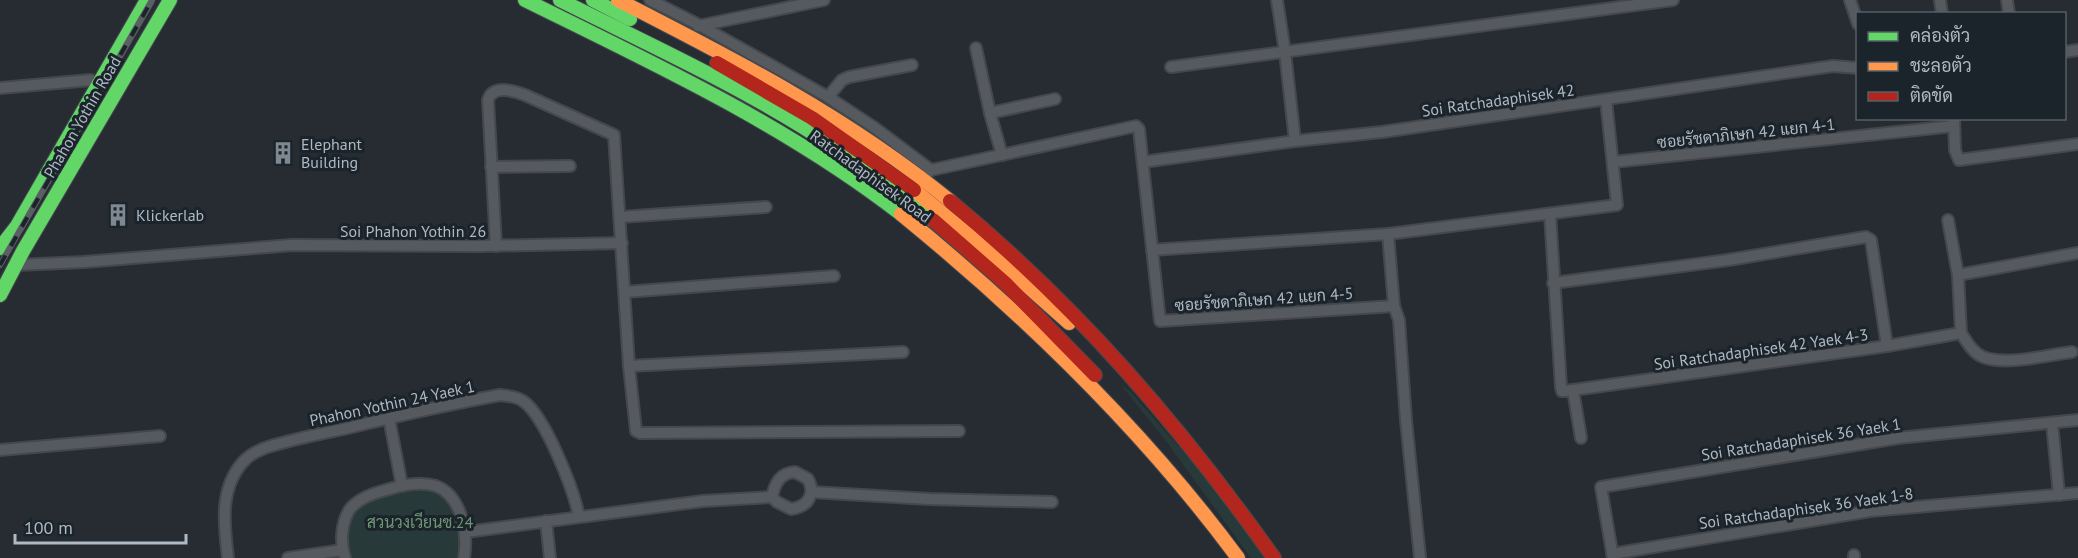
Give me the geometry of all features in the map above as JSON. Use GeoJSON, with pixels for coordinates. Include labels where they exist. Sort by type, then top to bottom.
{"type":"FeatureCollection","features":[{"type":"Feature","properties":{"kind":"main road","name":"Phahon Yothin Road"},"geometry":{"type":"LineString","coordinates":[[0,236],[135,0]]}},
{"type":"Feature","properties":{"kind":"main road","name":"Phahon Yothin Road"},"geometry":{"type":"LineString","coordinates":[[23,251],[27,230],[54,173],[147,0]]}},
{"type":"Feature","properties":{"kind":"main road","name":"Phahon Yothin Road"},"geometry":{"type":"LineString","coordinates":[[0,248],[54,173],[160,0]]}},
{"type":"Feature","properties":{"kind":"main road","name":"Phahon Yothin Road"},"geometry":{"type":"LineString","coordinates":[[0,295],[23,251],[170,0]]}},
{"type":"Feature","properties":{"kind":"main road","name":"Ratchadaphisek Road"},"geometry":{"type":"LineString","coordinates":[[525,0],[730,104],[815,153],[852,178],[922,232],[1010,308],[1052,347],[1150,447]]}},
{"type":"Feature","properties":{"kind":"main road","name":"Ratchadaphisek Road"},"geometry":{"type":"LineString","coordinates":[[560,0],[758,101],[835,147],[952,236],[1062,339],[1121,407],[1238,558]]}},
{"type":"Feature","properties":{"kind":"main road","name":"Ratchadaphisek Road"},"geometry":{"type":"LineString","coordinates":[[593,0],[732,71],[781,99],[873,158],[999,260],[1068,322],[1174,424]]}},
{"type":"Feature","properties":{"kind":"main road","name":"Ratchadaphisek Road"},"geometry":{"type":"LineString","coordinates":[[618,0],[789,89],[926,174],[1061,300],[1118,359],[1174,424],[1245,515],[1274,558]]}},
{"type":"Feature","properties":{"kind":"street"},"geometry":{"type":"LineString","coordinates":[[650,0],[828,97],[875,128],[926,174]]}},
{"type":"Feature","properties":{"kind":"street"},"geometry":{"type":"LineString","coordinates":[[671,0],[680,32],[824,0]]}},
{"type":"Feature","properties":{"kind":"street"},"geometry":{"type":"LineString","coordinates":[[1277,0],[1295,141]]}},
{"type":"Feature","properties":{"kind":"street"},"geometry":{"type":"LineString","coordinates":[[1171,67],[1673,0]]}},
{"type":"Feature","properties":{"kind":"street"},"geometry":{"type":"LineString","coordinates":[[1850,0],[1856,21]]}},
{"type":"Feature","properties":{"kind":"street"},"geometry":{"type":"LineString","coordinates":[[976,48],[1002,155]]}},
{"type":"Feature","properties":{"kind":"street"},"geometry":{"type":"LineString","coordinates":[[828,97],[842,80],[849,77],[912,66]]}},
{"type":"Feature","properties":{"kind":"street","name":"Soi Ratchadaphisek 42"},"geometry":{"type":"LineString","coordinates":[[1143,162],[1295,141],[1382,132],[1833,66],[1856,68]]}},
{"type":"Feature","properties":{"kind":"street"},"geometry":{"type":"LineString","coordinates":[[0,88],[91,80]]}},
{"type":"Feature","properties":{"kind":"street"},"geometry":{"type":"LineString","coordinates":[[496,246],[488,100],[490,94],[495,91],[510,90],[525,94],[614,135],[629,366],[636,431],[652,433],[959,431]]}},
{"type":"Feature","properties":{"kind":"street"},"geometry":{"type":"LineString","coordinates":[[990,113],[1055,99]]}},
{"type":"Feature","properties":{"kind":"street"},"geometry":{"type":"LineString","coordinates":[[1152,250],[1389,234],[1617,205],[1606,100]]}},
{"type":"Feature","properties":{"kind":"street"},"geometry":{"type":"LineString","coordinates":[[1954,122],[1955,150],[1959,160],[2078,144]]}},
{"type":"Feature","properties":{"kind":"street","name":"ซอยรัชดาภิเษก 42 แยก 4-1"},"geometry":{"type":"LineString","coordinates":[[1613,162],[1954,122]]}},
{"type":"Feature","properties":{"kind":"street","name":"ซอยรัชดาภิเษก 42 แยก 4-5"},"geometry":{"type":"LineString","coordinates":[[926,174],[1136,126],[1139,129],[1160,321],[1394,306]]}},
{"type":"Feature","properties":{"kind":"street"},"geometry":{"type":"LineString","coordinates":[[491,167],[570,166]]}},
{"type":"Feature","properties":{"kind":"street"},"geometry":{"type":"LineString","coordinates":[[620,217],[766,207]]}},
{"type":"Feature","properties":{"kind":"street"},"geometry":{"type":"LineString","coordinates":[[1550,214],[1561,387],[1562,391],[1573,390],[1581,438]]}},
{"type":"Feature","properties":{"kind":"street"},"geometry":{"type":"LineString","coordinates":[[1948,220],[1958,275],[1961,333],[1968,345],[1981,356],[1999,361],[2072,352]]}},
{"type":"Feature","properties":{"kind":"street"},"geometry":{"type":"LineString","coordinates":[[1389,234],[1394,306],[1399,320],[1406,420],[1420,558]]}},
{"type":"Feature","properties":{"kind":"street"},"geometry":{"type":"LineString","coordinates":[[1553,283],[1728,260],[1866,237],[1871,240],[1887,346]]}},
{"type":"Feature","properties":{"kind":"street","name":"Soi Phahon Yothin 26"},"geometry":{"type":"LineString","coordinates":[[16,265],[84,262],[284,246],[496,246],[622,243]]}},
{"type":"Feature","properties":{"kind":"street"},"geometry":{"type":"LineString","coordinates":[[1958,275],[2078,253]]}},
{"type":"Feature","properties":{"kind":"street"},"geometry":{"type":"LineString","coordinates":[[624,292],[834,276]]}},
{"type":"Feature","properties":{"kind":"street","name":"Soi Ratchadaphisek 42 Yaek 4-3"},"geometry":{"type":"LineString","coordinates":[[1573,390],[1887,346],[1961,333]]}},
{"type":"Feature","properties":{"kind":"street"},"geometry":{"type":"LineString","coordinates":[[629,366],[903,352]]}},
{"type":"Feature","properties":{"kind":"street","name":"Phahon Yothin 24 Yaek 1"},"geometry":{"type":"LineString","coordinates":[[228,558],[224,523],[226,498],[235,472],[256,452],[389,418],[500,395],[524,401],[536,416],[549,437],[577,505],[579,517]]}},
{"type":"Feature","properties":{"kind":"street"},"geometry":{"type":"LineString","coordinates":[[389,418],[402,486]]}},
{"type":"Feature","properties":{"kind":"street","name":"Soi Ratchadaphisek 36 Yaek 1"},"geometry":{"type":"LineString","coordinates":[[1612,556],[1601,487],[1898,438],[2078,420]]}},
{"type":"Feature","properties":{"kind":"street"},"geometry":{"type":"LineString","coordinates":[[2052,423],[2059,495]]}},
{"type":"Feature","properties":{"kind":"street"},"geometry":{"type":"LineString","coordinates":[[0,450],[160,436]]}},
{"type":"Feature","properties":{"kind":"street"},"geometry":{"type":"LineString","coordinates":[[466,532],[703,501],[772,497],[784,506],[798,508],[810,499],[811,485],[802,474],[788,473],[777,481],[772,497]]}},
{"type":"Feature","properties":{"kind":"street"},"geometry":{"type":"LineString","coordinates":[[288,558],[344,554],[345,520],[353,506],[380,491],[402,486],[427,485],[444,491],[457,508],[466,532],[464,558]]}},
{"type":"Feature","properties":{"kind":"street"},"geometry":{"type":"LineString","coordinates":[[812,492],[929,499],[1052,502]]}},
{"type":"Feature","properties":{"kind":"street","name":"Soi Ratchadaphisek 36 Yaek 1-8"},"geometry":{"type":"LineString","coordinates":[[1612,556],[1870,511],[2078,493]]}},
{"type":"Feature","properties":{"kind":"street"},"geometry":{"type":"LineString","coordinates":[[546,521],[550,558]]}},
{"type":"Feature","properties":{"kind":"green space"},"geometry":{"type":"Polygon","coordinates":[[[1120,384],[1131,392],[1202,473],[1236,514],[1267,558],[1251,558],[1163,437],[1120,384]]]}},
{"type":"Feature","properties":{"kind":"green space","name":"สวนวงเวียนซ.24"},"geometry":{"type":"Polygon","coordinates":[[[427,485],[451,498],[464,526],[463,558],[346,558],[345,520],[360,501],[427,485]]]}},
{"type":"Feature","properties":{"kind":"railway"},"geometry":{"type":"LineString","coordinates":[[0,265],[152,0]]}},
{"type":"Feature","properties":{"kind":"traffic: fast"},"geometry":{"type":"LineString","coordinates":[[0,248],[17,226],[147,0]]}},
{"type":"Feature","properties":{"kind":"traffic: fast"},"geometry":{"type":"LineString","coordinates":[[0,295],[23,251],[170,0]]}},
{"type":"Feature","properties":{"kind":"traffic: fast"},"geometry":{"type":"LineString","coordinates":[[525,0],[671,72],[766,124],[812,152],[901,214]]}},
{"type":"Feature","properties":{"kind":"traffic: fast"},"geometry":{"type":"LineString","coordinates":[[560,0],[774,109],[853,160],[933,220]]}},
{"type":"Feature","properties":{"kind":"traffic: fast"},"geometry":{"type":"LineString","coordinates":[[593,0],[630,19]]}},
{"type":"Feature","properties":{"kind":"traffic: slow"},"geometry":{"type":"LineString","coordinates":[[618,0],[705,45],[831,116],[872,143],[950,201]]}},
{"type":"Feature","properties":{"kind":"traffic: slow"},"geometry":{"type":"LineString","coordinates":[[914,190],[987,250],[1069,323]]}},
{"type":"Feature","properties":{"kind":"traffic: slow"},"geometry":{"type":"LineString","coordinates":[[901,214],[993,292],[1080,376],[1162,464],[1238,558]]}},
{"type":"Feature","properties":{"kind":"traffic: jam"},"geometry":{"type":"LineString","coordinates":[[717,63],[812,118],[914,190]]}},
{"type":"Feature","properties":{"kind":"traffic: jam"},"geometry":{"type":"LineString","coordinates":[[950,201],[1041,283],[1124,369],[1201,460],[1274,558]]}},
{"type":"Feature","properties":{"kind":"traffic: jam"},"geometry":{"type":"LineString","coordinates":[[933,220],[1005,283],[1095,375]]}},
{"type":"Feature","properties":{"kind":"place","name":"Elephant Building"},"geometry":{"type":"Point","coordinates":[283,153]}},
{"type":"Feature","properties":{"kind":"place","name":"Klickerlab"},"geometry":{"type":"Point","coordinates":[118,215]}}]}
